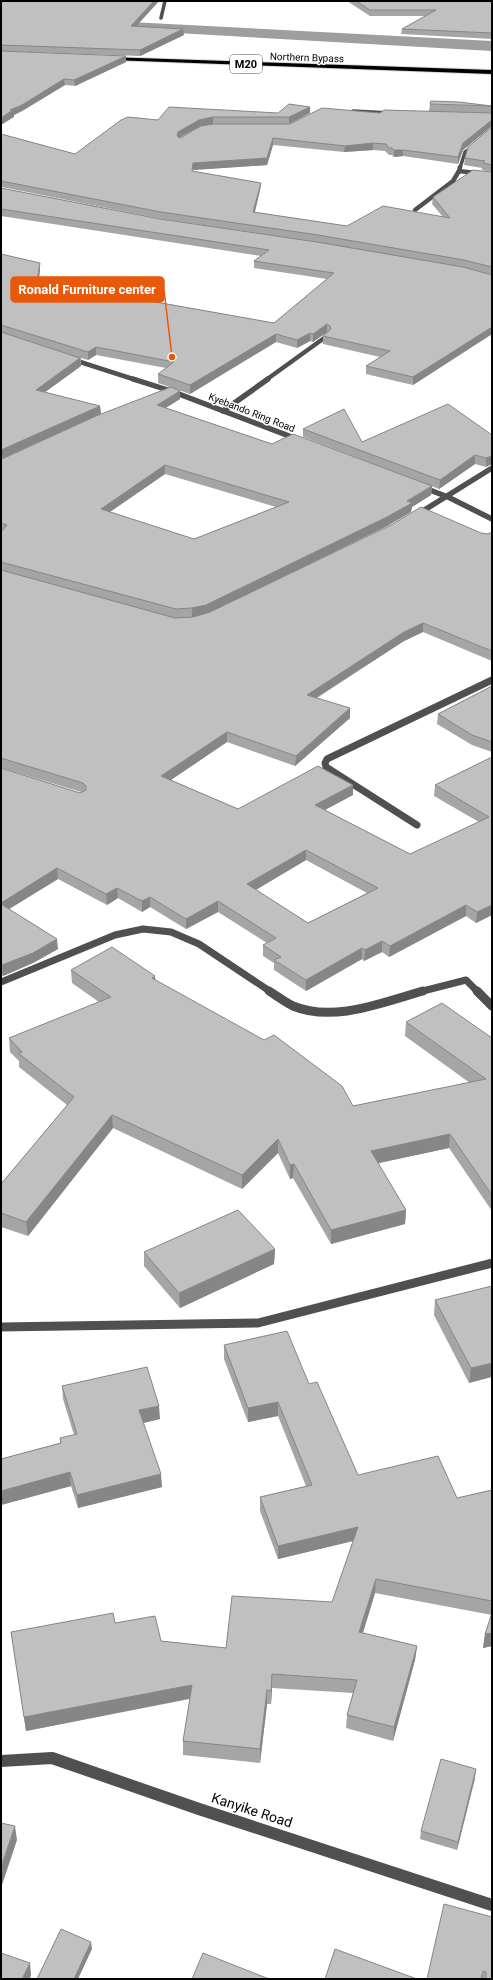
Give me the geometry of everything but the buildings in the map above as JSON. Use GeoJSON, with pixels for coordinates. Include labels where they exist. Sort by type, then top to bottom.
{"type":"FeatureCollection","features":[{"type":"Feature","properties":{"kind":"highway","name":"Northern Bypass"},"geometry":{"type":"LineString","coordinates":[[104,58],[492,72]]}},
{"type":"Feature","properties":{"kind":"street"},"geometry":{"type":"LineString","coordinates":[[161,18],[165,1]]}},
{"type":"Feature","properties":{"kind":"street"},"geometry":{"type":"LineString","coordinates":[[349,111],[396,113]]}},
{"type":"Feature","properties":{"kind":"street"},"geometry":{"type":"LineString","coordinates":[[415,210],[453,181],[459,171],[465,152],[479,142]]}},
{"type":"Feature","properties":{"kind":"street"},"geometry":{"type":"LineString","coordinates":[[459,171],[492,175]]}},
{"type":"Feature","properties":{"kind":"street"},"geometry":{"type":"LineString","coordinates":[[223,411],[327,336]]}},
{"type":"Feature","properties":{"kind":"street","name":"Kyebando Ring Road"},"geometry":{"type":"LineString","coordinates":[[67,358],[171,391],[306,442]]}},
{"type":"Feature","properties":{"kind":"street"},"geometry":{"type":"LineString","coordinates":[[164,394],[171,391]]}},
{"type":"Feature","properties":{"kind":"street"},"geometry":{"type":"LineString","coordinates":[[409,519],[448,497],[492,468]]}},
{"type":"Feature","properties":{"kind":"street"},"geometry":{"type":"LineString","coordinates":[[419,486],[448,497],[492,519]]}},
{"type":"Feature","properties":{"kind":"street"},"geometry":{"type":"LineString","coordinates":[[417,825],[326,767],[325,763],[327,759],[492,680]]}},
{"type":"Feature","properties":{"kind":"street"},"geometry":{"type":"LineString","coordinates":[[1,982],[115,935],[143,929],[171,932],[199,944],[293,1006],[324,1013],[351,1010],[466,980],[492,1006]]}},
{"type":"Feature","properties":{"kind":"street"},"geometry":{"type":"LineString","coordinates":[[1,1327],[258,1323],[492,1263]]}},
{"type":"Feature","properties":{"kind":"street","name":"Kanyike Road"},"geometry":{"type":"LineString","coordinates":[[1,1761],[52,1758],[199,1809],[492,1905]]}},
{"type":"Feature","properties":{"kind":"waterway"},"geometry":{"type":"LineString","coordinates":[[130,27],[492,46]]}},
{"type":"Feature","properties":{"kind":"place","name":"Ronald Furniture center"},"geometry":{"type":"Point","coordinates":[172,357]}}]}
